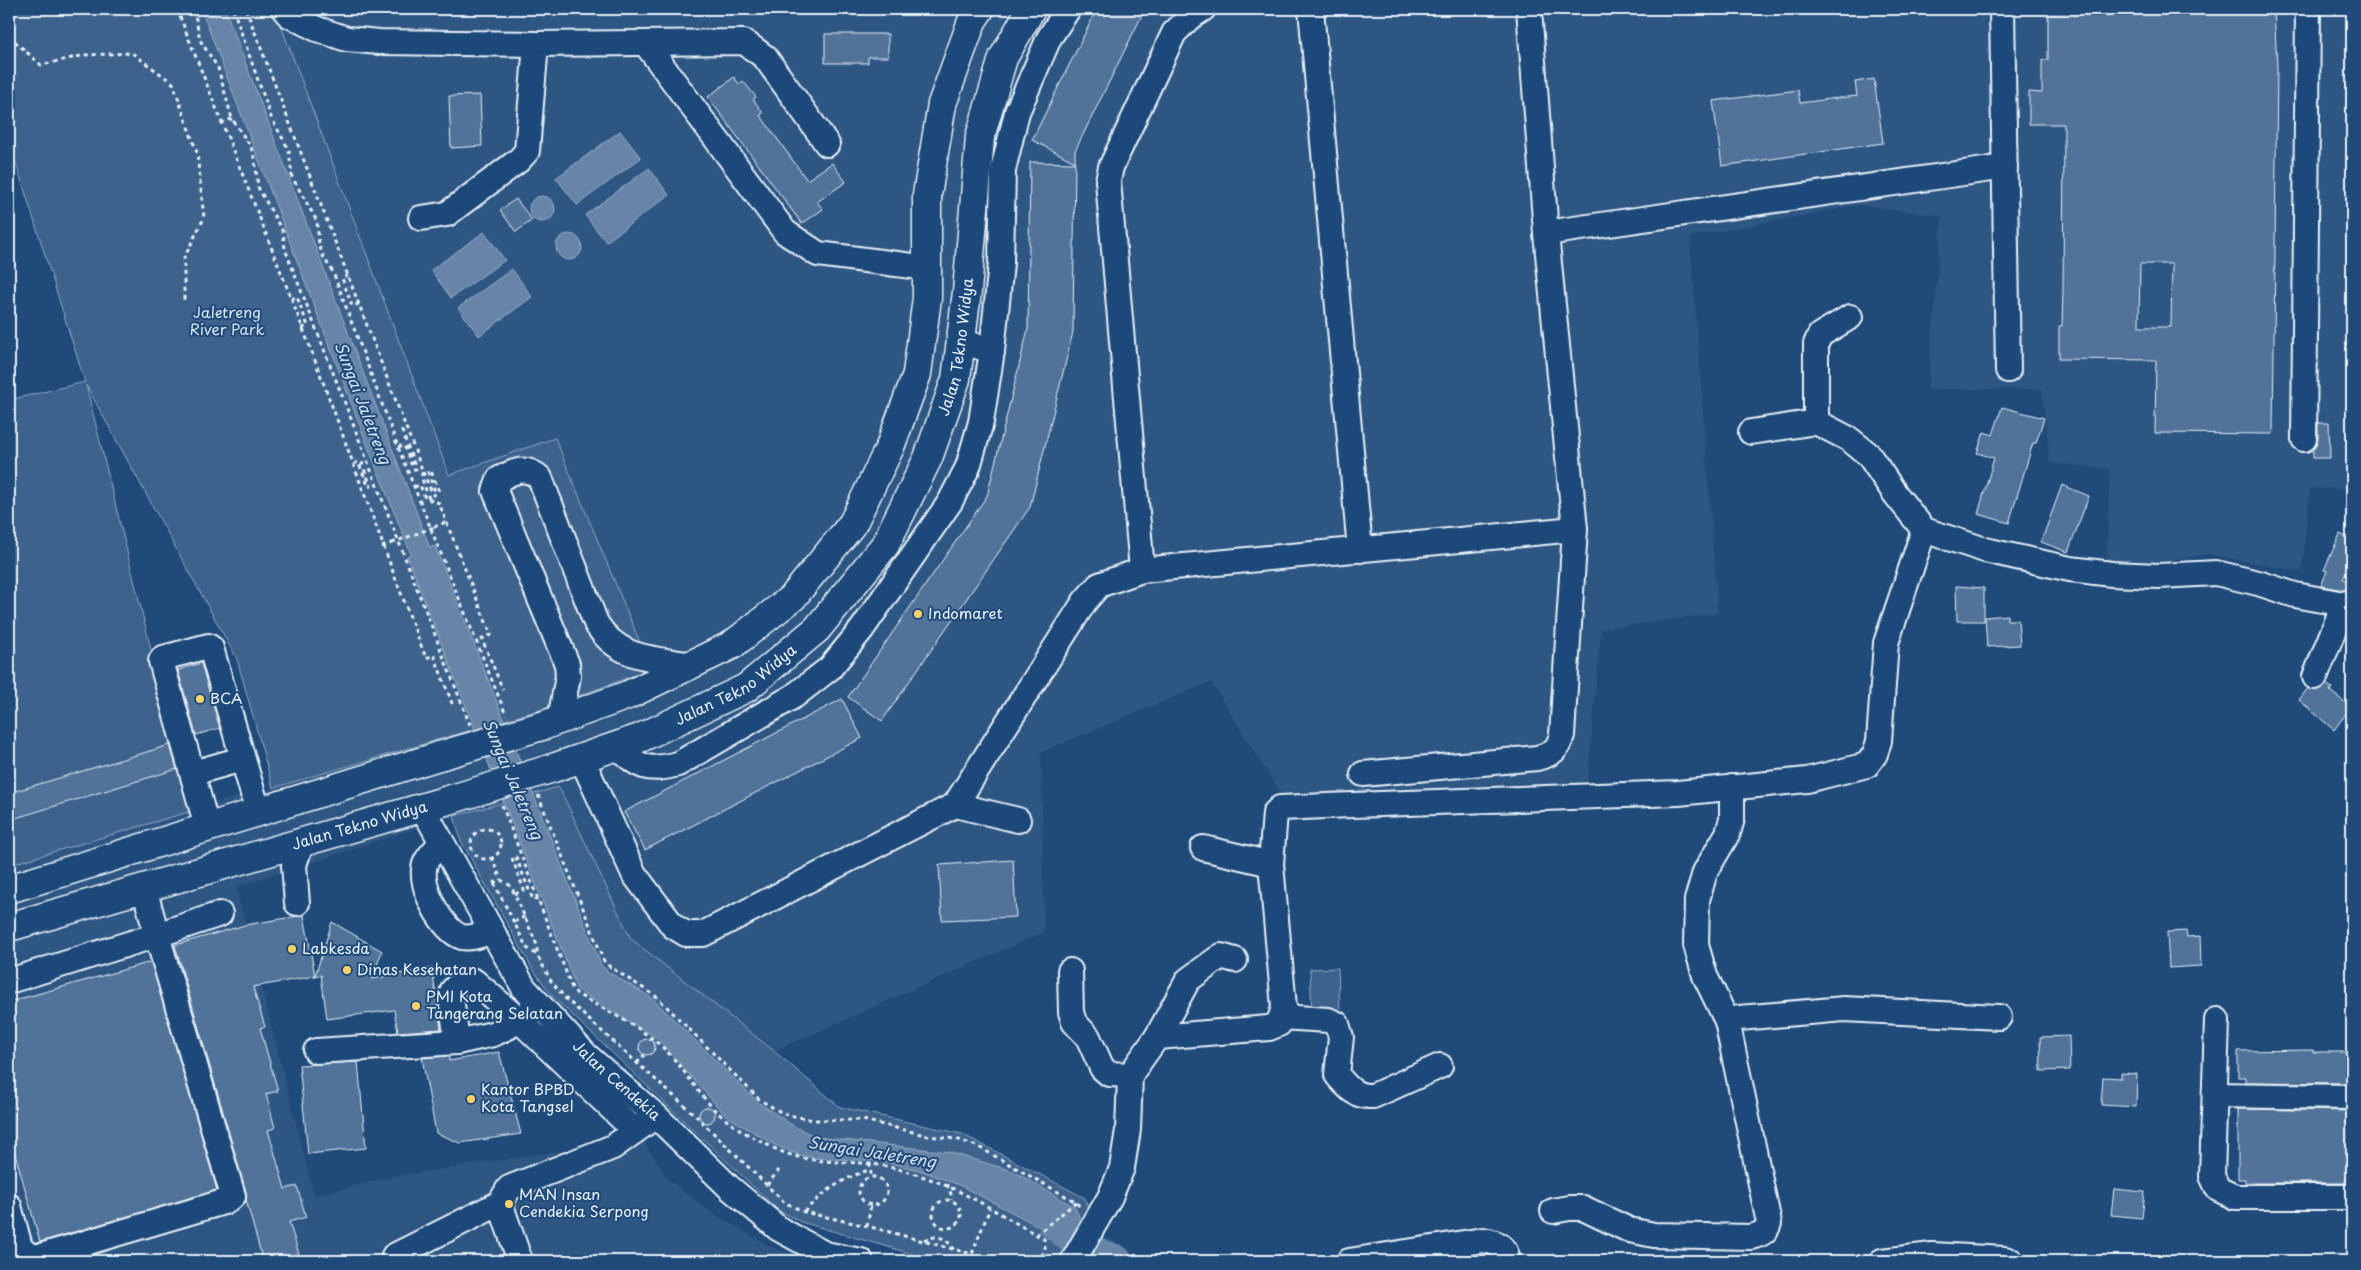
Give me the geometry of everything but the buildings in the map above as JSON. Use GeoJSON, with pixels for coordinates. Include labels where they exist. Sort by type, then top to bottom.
{"type":"FeatureCollection","features":[{"type":"Feature","properties":{"kind":"main road"},"geometry":{"type":"LineString","coordinates":[[9,889],[552,722],[628,696],[732,645],[793,597],[853,523],[890,447],[917,374],[927,298],[927,195],[942,104],[972,21],[980,9]]}},
{"type":"Feature","properties":{"kind":"main road","name":"Jalan Tekno Widya"},"geometry":{"type":"LineString","coordinates":[[9,928],[301,844],[617,747],[746,688],[817,629],[885,545],[928,458],[956,379],[980,137],[1003,58],[1031,9]]}},
{"type":"Feature","properties":{"kind":"street"},"geometry":{"type":"LineString","coordinates":[[284,9],[289,15],[317,29],[347,39],[379,42],[536,44],[744,42],[765,57],[827,144]]}},
{"type":"Feature","properties":{"kind":"street"},"geometry":{"type":"LineString","coordinates":[[617,747],[645,768],[660,768],[678,764],[794,696],[830,668],[862,629],[950,502],[968,467],[981,422],[992,351],[1000,263],[1003,170],[1017,112],[1049,38],[1068,9]]}},
{"type":"Feature","properties":{"kind":"street"},"geometry":{"type":"LineString","coordinates":[[1142,570],[1108,181],[1111,167],[1174,33],[1189,18],[1203,9]]}},
{"type":"Feature","properties":{"kind":"street"},"geometry":{"type":"LineString","coordinates":[[1311,9],[1360,550]]}},
{"type":"Feature","properties":{"kind":"street"},"geometry":{"type":"LineString","coordinates":[[1363,774],[1537,758],[1551,754],[1558,747],[1562,735],[1575,529],[1546,233],[1528,9]]}},
{"type":"Feature","properties":{"kind":"street"},"geometry":{"type":"LineString","coordinates":[[2002,9],[2008,370]]}},
{"type":"Feature","properties":{"kind":"street"},"geometry":{"type":"LineString","coordinates":[[2304,439],[2308,9]]}},
{"type":"Feature","properties":{"kind":"street"},"geometry":{"type":"LineString","coordinates":[[421,218],[447,214],[520,160],[527,151],[536,44]]}},
{"type":"Feature","properties":{"kind":"street"},"geometry":{"type":"LineString","coordinates":[[646,44],[785,232],[818,254],[928,268]]}},
{"type":"Feature","properties":{"kind":"street"},"geometry":{"type":"LineString","coordinates":[[1546,233],[2005,167]]}},
{"type":"Feature","properties":{"kind":"street"},"geometry":{"type":"LineString","coordinates":[[1816,422],[1816,344],[1820,335],[1825,331],[1850,318]]}},
{"type":"Feature","properties":{"kind":"street"},"geometry":{"type":"LineString","coordinates":[[961,341],[992,351]]}},
{"type":"Feature","properties":{"kind":"street"},"geometry":{"type":"LineString","coordinates":[[1751,432],[1816,422],[1849,440],[1868,454],[1896,495],[1924,530],[1985,550],[2070,569],[2159,576],[2216,573],[2258,583],[2295,595],[2348,603],[2315,677]]}},
{"type":"Feature","properties":{"kind":"street"},"geometry":{"type":"LineString","coordinates":[[552,722],[568,676],[567,664],[495,491],[499,479],[514,471],[524,469],[533,472],[540,478],[596,623],[604,637],[616,647],[632,654],[692,665]]}},
{"type":"Feature","properties":{"kind":"street"},"geometry":{"type":"LineString","coordinates":[[582,759],[634,874],[672,926],[686,934],[703,934],[955,805],[1085,601],[1099,585],[1142,570],[1575,529]]}},
{"type":"Feature","properties":{"kind":"street"},"geometry":{"type":"LineString","coordinates":[[1157,1037],[1269,1028],[1279,1024],[1284,1007],[1271,864],[1273,820],[1275,812],[1280,808],[1678,793],[1807,780],[1867,765],[1875,754],[1879,741],[1886,643],[1924,530]]}},
{"type":"Feature","properties":{"kind":"street"},"geometry":{"type":"LineString","coordinates":[[207,827],[161,661],[163,658],[208,646],[211,648],[258,811]]}},
{"type":"Feature","properties":{"kind":"street"},"geometry":{"type":"LineString","coordinates":[[192,773],[242,759]]}},
{"type":"Feature","properties":{"kind":"street"},"geometry":{"type":"LineString","coordinates":[[1553,1211],[1583,1208],[1629,1230],[1654,1235],[1751,1237],[1767,1230],[1769,1223],[1726,1022],[1705,976],[1696,945],[1697,900],[1705,872],[1728,833],[1732,819],[1732,787]]}},
{"type":"Feature","properties":{"kind":"street"},"geometry":{"type":"LineString","coordinates":[[955,805],[1018,820]]}},
{"type":"Feature","properties":{"kind":"street","name":"Jalan Cendekia"},"geometry":{"type":"LineString","coordinates":[[422,807],[524,988],[586,1055],[656,1116],[730,1188],[779,1229],[824,1257],[861,1261]]}},
{"type":"Feature","properties":{"kind":"street"},"geometry":{"type":"LineString","coordinates":[[441,842],[425,864],[424,882],[428,899],[452,931],[461,937],[470,938],[492,932]]}},
{"type":"Feature","properties":{"kind":"street"},"geometry":{"type":"LineString","coordinates":[[297,903],[294,874],[301,844]]}},
{"type":"Feature","properties":{"kind":"street"},"geometry":{"type":"LineString","coordinates":[[1203,848],[1271,864]]}},
{"type":"Feature","properties":{"kind":"street"},"geometry":{"type":"LineString","coordinates":[[9,1206],[20,1247],[29,1256],[42,1256],[227,1200],[233,1196],[144,888]]}},
{"type":"Feature","properties":{"kind":"street"},"geometry":{"type":"LineString","coordinates":[[9,981],[220,914]]}},
{"type":"Feature","properties":{"kind":"street"},"geometry":{"type":"LineString","coordinates":[[1066,1257],[1089,1234],[1110,1197],[1122,1168],[1128,1130],[1130,1075],[1157,1037],[1188,980],[1221,956],[1235,960]]}},
{"type":"Feature","properties":{"kind":"street"},"geometry":{"type":"LineString","coordinates":[[1070,971],[1071,1012],[1074,1022],[1088,1037],[1098,1054],[1102,1068],[1109,1074],[1130,1075]]}},
{"type":"Feature","properties":{"kind":"street"},"geometry":{"type":"LineString","coordinates":[[457,1042],[451,997],[453,990],[462,981],[474,981],[635,1131]]}},
{"type":"Feature","properties":{"kind":"street"},"geometry":{"type":"LineString","coordinates":[[316,1051],[457,1042],[493,1034],[539,1006]]}},
{"type":"Feature","properties":{"kind":"street"},"geometry":{"type":"LineString","coordinates":[[1726,1022],[1739,1018],[1844,1009],[1999,1017]]}},
{"type":"Feature","properties":{"kind":"street"},"geometry":{"type":"LineString","coordinates":[[1281,1017],[1328,1020],[1337,1024],[1341,1037],[1337,1075],[1348,1089],[1361,1097],[1373,1096],[1440,1066]]}},
{"type":"Feature","properties":{"kind":"street"},"geometry":{"type":"LineString","coordinates":[[2217,1020],[2212,1176],[2216,1186],[2224,1193],[2235,1196],[2352,1197]]}},
{"type":"Feature","properties":{"kind":"street"},"geometry":{"type":"LineString","coordinates":[[2214,1096],[2352,1097]]}},
{"type":"Feature","properties":{"kind":"street"},"geometry":{"type":"LineString","coordinates":[[394,1256],[500,1203],[509,1188],[613,1147],[656,1116]]}},
{"type":"Feature","properties":{"kind":"street"},"geometry":{"type":"LineString","coordinates":[[500,1203],[520,1261]]}},
{"type":"Feature","properties":{"kind":"street"},"geometry":{"type":"LineString","coordinates":[[1349,1261],[1483,1240],[1495,1241],[1503,1246],[1508,1261]]}},
{"type":"Feature","properties":{"kind":"street"},"geometry":{"type":"LineString","coordinates":[[1882,1261],[1932,1255],[2005,1258],[2011,1261]]}},
{"type":"Feature","properties":{"kind":"path"},"geometry":{"type":"LineString","coordinates":[[177,9],[354,464],[382,547],[426,658],[434,655],[453,706]]}},
{"type":"Feature","properties":{"kind":"path"},"geometry":{"type":"LineString","coordinates":[[194,9],[200,40],[218,68],[232,119],[251,146],[258,187],[283,232],[285,249],[473,731]]}},
{"type":"Feature","properties":{"kind":"path"},"geometry":{"type":"LineString","coordinates":[[246,9],[423,472],[434,495],[436,494],[428,472],[431,471],[440,493]]}},
{"type":"Feature","properties":{"kind":"path"},"geometry":{"type":"LineString","coordinates":[[9,36],[41,65],[85,55],[132,53],[173,83],[197,153],[204,218],[184,258],[184,302]]}},
{"type":"Feature","properties":{"kind":"path"},"geometry":{"type":"LineString","coordinates":[[221,123],[232,119]]}},
{"type":"Feature","properties":{"kind":"path"},"geometry":{"type":"LineString","coordinates":[[348,275],[342,278],[352,306],[359,304]]}},
{"type":"Feature","properties":{"kind":"path"},"geometry":{"type":"LineString","coordinates":[[341,294],[347,292]]}},
{"type":"Feature","properties":{"kind":"path"},"geometry":{"type":"LineString","coordinates":[[291,299],[297,297],[308,326],[302,328]]}},
{"type":"Feature","properties":{"kind":"path"},"geometry":{"type":"LineString","coordinates":[[302,311],[309,309]]}},
{"type":"Feature","properties":{"kind":"path"},"geometry":{"type":"LineString","coordinates":[[398,447],[404,445],[413,469],[416,468],[402,431],[407,429]]}},
{"type":"Feature","properties":{"kind":"path"},"geometry":{"type":"LineString","coordinates":[[354,464],[358,462],[368,487],[371,486],[362,464],[368,462]]}},
{"type":"Feature","properties":{"kind":"path"},"geometry":{"type":"LineString","coordinates":[[423,472],[421,476],[430,500]]}},
{"type":"Feature","properties":{"kind":"path"},"geometry":{"type":"LineString","coordinates":[[414,486],[420,485],[425,498],[439,503],[491,635],[482,639],[503,690]]}},
{"type":"Feature","properties":{"kind":"path"},"geometry":{"type":"LineString","coordinates":[[382,547],[446,522]]}},
{"type":"Feature","properties":{"kind":"path"},"geometry":{"type":"LineString","coordinates":[[501,805],[572,988],[577,994],[656,1041],[717,1112],[771,1147],[791,1156],[809,1161],[870,1163],[920,1174],[947,1184],[1038,1234],[1044,1239],[1045,1244],[1040,1261]]}},
{"type":"Feature","properties":{"kind":"path"},"geometry":{"type":"LineString","coordinates":[[488,829],[495,832],[500,838],[501,846],[498,853],[492,858],[484,858],[477,855],[472,849],[471,841],[474,834],[481,830],[488,829]]}},
{"type":"Feature","properties":{"kind":"path"},"geometry":{"type":"LineString","coordinates":[[515,894],[524,890],[512,858],[516,857],[533,900],[538,899]]}},
{"type":"Feature","properties":{"kind":"path"},"geometry":{"type":"LineString","coordinates":[[492,858],[501,880],[511,886],[526,916],[537,945],[536,955]]}},
{"type":"Feature","properties":{"kind":"path"},"geometry":{"type":"LineString","coordinates":[[469,892],[501,880]]}},
{"type":"Feature","properties":{"kind":"path"},"geometry":{"type":"LineString","coordinates":[[494,882],[527,948],[536,955],[551,981],[566,999],[637,1063],[784,1202],[804,1212],[867,1226],[972,1254],[990,1208]]}},
{"type":"Feature","properties":{"kind":"path"},"geometry":{"type":"LineString","coordinates":[[514,922],[526,916]]}},
{"type":"Feature","properties":{"kind":"path"},"geometry":{"type":"LineString","coordinates":[[637,1063],[644,1055]]}},
{"type":"Feature","properties":{"kind":"path"},"geometry":{"type":"LineString","coordinates":[[870,1163],[869,1170],[871,1176]]}},
{"type":"Feature","properties":{"kind":"path"},"geometry":{"type":"LineString","coordinates":[[766,1185],[779,1170]]}},
{"type":"Feature","properties":{"kind":"path"},"geometry":{"type":"LineString","coordinates":[[804,1212],[818,1196],[836,1184],[869,1170]]}},
{"type":"Feature","properties":{"kind":"path"},"geometry":{"type":"LineString","coordinates":[[871,1176],[878,1177],[888,1187],[884,1201],[878,1205],[871,1205],[864,1202],[859,1195],[859,1187],[864,1180],[871,1176]]}},
{"type":"Feature","properties":{"kind":"path"},"geometry":{"type":"LineString","coordinates":[[947,1184],[951,1194],[950,1200]]}},
{"type":"Feature","properties":{"kind":"path"},"geometry":{"type":"LineString","coordinates":[[943,1200],[950,1200],[957,1204],[961,1217],[957,1224],[951,1228],[944,1228],[937,1224],[933,1218],[933,1211],[937,1204],[943,1200]]}},
{"type":"Feature","properties":{"kind":"path"},"geometry":{"type":"LineString","coordinates":[[1038,1234],[1075,1203]]}},
{"type":"Feature","properties":{"kind":"path"},"geometry":{"type":"LineString","coordinates":[[867,1226],[871,1205]]}},
{"type":"Feature","properties":{"kind":"path"},"geometry":{"type":"LineString","coordinates":[[942,1237],[944,1228]]}},
{"type":"Feature","properties":{"kind":"path"},"geometry":{"type":"LineString","coordinates":[[922,1241],[933,1236],[942,1237],[955,1250]]}},
{"type":"Feature","properties":{"kind":"shaded area"},"geometry":{"type":"Polygon","coordinates":[[[276,9],[2352,9],[2352,489],[2310,488],[2302,572],[2208,554],[2106,571],[2110,469],[2050,463],[2042,389],[1928,389],[1942,216],[1859,205],[1690,237],[1718,613],[1601,629],[1587,786],[1284,799],[1211,682],[1041,752],[1044,932],[774,1051],[631,939],[559,787],[454,816],[236,887],[314,1195],[396,1176],[642,1139],[668,1179],[712,1213],[771,1247],[812,1261],[331,1261],[330,1258],[314,1261],[9,1261],[9,855],[273,788],[546,708],[651,668],[449,475],[276,9]]]}},
{"type":"Feature","properties":{"kind":"green space","name":"Jaletreng River Park"},"geometry":{"type":"Polygon","coordinates":[[[9,9],[276,9],[449,475],[555,438],[651,669],[546,708],[273,788],[237,659],[86,385],[153,657],[195,810],[9,865],[9,400],[85,382],[9,141],[9,9]]]}},
{"type":"Feature","properties":{"kind":"green space"},"geometry":{"type":"Polygon","coordinates":[[[559,787],[631,939],[774,1051],[840,1107],[962,1134],[1085,1198],[1091,1220],[1068,1261],[937,1261],[801,1222],[778,1210],[553,997],[532,968],[461,841],[454,816],[559,787]]]}},
{"type":"Feature","properties":{"kind":"green space"},"geometry":{"type":"Polygon","coordinates":[[[1338,968],[1340,1013],[1312,1014],[1310,969],[1338,968]]]}},
{"type":"Feature","properties":{"kind":"water"},"geometry":{"type":"Polygon","coordinates":[[[201,9],[225,9],[430,548],[435,546],[601,965],[608,972],[652,998],[759,1103],[795,1127],[817,1137],[949,1152],[1013,1171],[1075,1207],[1090,1243],[1081,1258],[1055,1239],[1054,1234],[959,1185],[922,1171],[881,1161],[813,1158],[796,1154],[773,1144],[725,1115],[657,1038],[577,989],[407,556],[411,554],[368,447],[201,9]]]}},
{"type":"Feature","properties":{"kind":"water"},"geometry":{"type":"Polygon","coordinates":[[[620,131],[641,158],[577,205],[556,178],[620,131]]]}},
{"type":"Feature","properties":{"kind":"water"},"geometry":{"type":"Polygon","coordinates":[[[649,168],[669,195],[606,242],[585,215],[649,168]]]}},
{"type":"Feature","properties":{"kind":"water"},"geometry":{"type":"Polygon","coordinates":[[[542,196],[551,200],[555,209],[551,218],[542,222],[533,218],[529,209],[533,200],[542,196]]]}},
{"type":"Feature","properties":{"kind":"water"},"geometry":{"type":"Polygon","coordinates":[[[484,232],[505,260],[451,298],[431,270],[484,232]]]}},
{"type":"Feature","properties":{"kind":"water"},"geometry":{"type":"Polygon","coordinates":[[[569,234],[578,238],[582,247],[578,256],[569,260],[560,256],[556,247],[560,238],[569,234]]]}},
{"type":"Feature","properties":{"kind":"water"},"geometry":{"type":"Polygon","coordinates":[[[512,269],[532,297],[479,336],[458,308],[512,269]]]}},
{"type":"Feature","properties":{"kind":"waterway","name":"Sungai Jaletreng"},"geometry":{"type":"LineString","coordinates":[[1055,1223],[1087,1250],[1115,1261]]}},
{"type":"Feature","properties":{"kind":"place","name":"Indomaret"},"geometry":{"type":"Point","coordinates":[918,614]}},
{"type":"Feature","properties":{"kind":"place","name":"BCA"},"geometry":{"type":"Point","coordinates":[200,699]}},
{"type":"Feature","properties":{"kind":"place","name":"Labkesda"},"geometry":{"type":"Point","coordinates":[292,949]}},
{"type":"Feature","properties":{"kind":"place","name":"Dinas Kesehatan"},"geometry":{"type":"Point","coordinates":[347,970]}},
{"type":"Feature","properties":{"kind":"place","name":"PMI Kota Tangerang Selatan"},"geometry":{"type":"Point","coordinates":[416,1006]}},
{"type":"Feature","properties":{"kind":"place","name":"Kantor BPBD Kota Tangsel"},"geometry":{"type":"Point","coordinates":[471,1099]}},
{"type":"Feature","properties":{"kind":"place","name":"MAN Insan Cendekia Serpong"},"geometry":{"type":"Point","coordinates":[509,1204]}}]}
